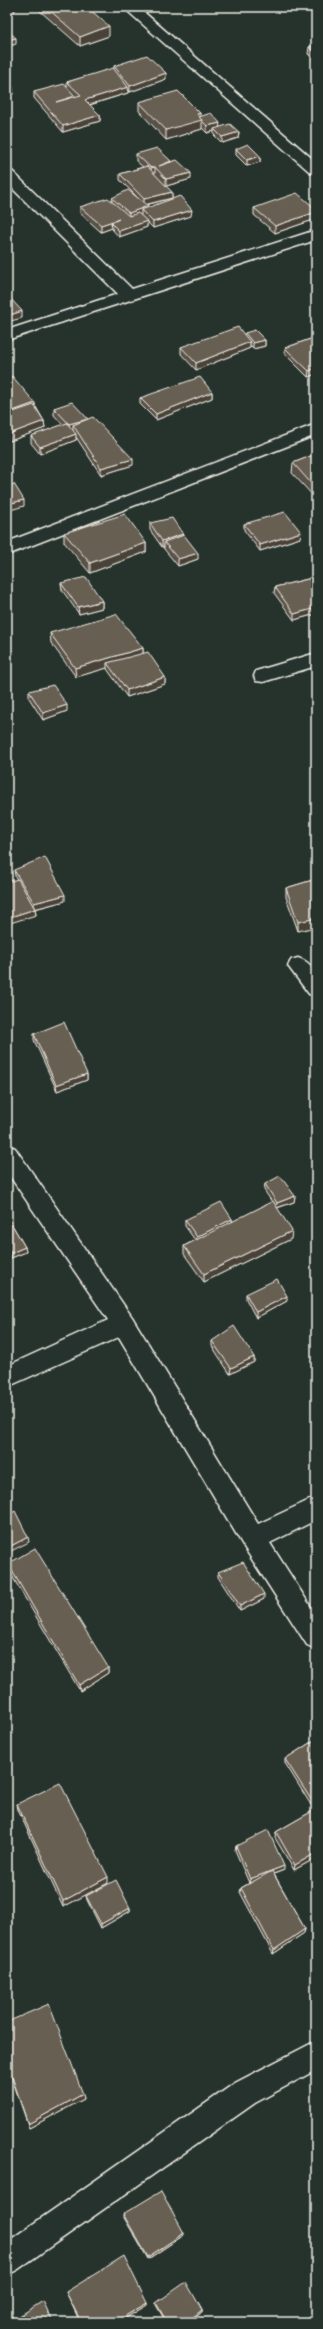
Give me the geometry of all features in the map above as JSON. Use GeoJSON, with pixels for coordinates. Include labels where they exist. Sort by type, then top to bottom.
{"type":"FeatureCollection","features":[{"type":"Feature","properties":{"kind":"street"},"geometry":{"type":"LineString","coordinates":[[130,7],[316,170]]}},
{"type":"Feature","properties":{"kind":"street"},"geometry":{"type":"LineString","coordinates":[[7,174],[128,294]]}},
{"type":"Feature","properties":{"kind":"street"},"geometry":{"type":"LineString","coordinates":[[7,336],[128,294],[316,235]]}},
{"type":"Feature","properties":{"kind":"street"},"geometry":{"type":"LineString","coordinates":[[7,549],[316,429]]}},
{"type":"Feature","properties":{"kind":"street"},"geometry":{"type":"LineString","coordinates":[[263,676],[316,659]]}},
{"type":"Feature","properties":{"kind":"street"},"geometry":{"type":"LineString","coordinates":[[298,966],[316,988]]}},
{"type":"Feature","properties":{"kind":"street"},"geometry":{"type":"LineString","coordinates":[[7,1154],[124,1324],[253,1540],[316,1637]]}},
{"type":"Feature","properties":{"kind":"street"},"geometry":{"type":"LineString","coordinates":[[7,1377],[124,1324]]}},
{"type":"Feature","properties":{"kind":"street"},"geometry":{"type":"LineString","coordinates":[[253,1540],[316,1508]]}},
{"type":"Feature","properties":{"kind":"street"},"geometry":{"type":"LineString","coordinates":[[7,2260],[244,2093],[316,2055]]}},
{"type":"Feature","properties":{"kind":"building"},"geometry":{"type":"Polygon","coordinates":[[[46,7],[87,7],[109,26],[80,37],[46,7]]]}},
{"type":"Feature","properties":{"kind":"building"},"geometry":{"type":"Polygon","coordinates":[[[7,30],[16,38],[7,40],[7,30]]]}},
{"type":"Feature","properties":{"kind":"building"},"geometry":{"type":"Polygon","coordinates":[[[316,45],[316,54],[309,47],[316,45]]]}},
{"type":"Feature","properties":{"kind":"building"},"geometry":{"type":"Polygon","coordinates":[[[147,55],[166,73],[130,86],[114,66],[147,55]]]}},
{"type":"Feature","properties":{"kind":"building"},"geometry":{"type":"Polygon","coordinates":[[[113,68],[128,87],[85,100],[100,115],[63,126],[34,92],[64,84],[75,96],[56,102],[81,95],[67,82],[113,68]]]}},
{"type":"Feature","properties":{"kind":"building"},"geometry":{"type":"Polygon","coordinates":[[[7,80],[13,87],[7,89],[7,80]]]}},
{"type":"Feature","properties":{"kind":"building"},"geometry":{"type":"Polygon","coordinates":[[[178,91],[200,113],[197,114],[202,120],[166,130],[139,102],[178,91]]]}},
{"type":"Feature","properties":{"kind":"building"},"geometry":{"type":"Polygon","coordinates":[[[211,113],[220,123],[207,126],[199,117],[211,113]]]}},
{"type":"Feature","properties":{"kind":"building"},"geometry":{"type":"Polygon","coordinates":[[[230,124],[239,132],[222,137],[214,129],[230,124]]]}},
{"type":"Feature","properties":{"kind":"building"},"geometry":{"type":"Polygon","coordinates":[[[248,144],[260,156],[247,160],[236,149],[248,144]]]}},
{"type":"Feature","properties":{"kind":"building"},"geometry":{"type":"Polygon","coordinates":[[[157,148],[171,161],[159,166],[177,160],[191,173],[166,179],[155,167],[151,168],[136,154],[157,148]]]}},
{"type":"Feature","properties":{"kind":"building"},"geometry":{"type":"Polygon","coordinates":[[[147,166],[172,192],[144,199],[120,174],[147,166]]]}},
{"type":"Feature","properties":{"kind":"building"},"geometry":{"type":"Polygon","coordinates":[[[128,190],[148,206],[129,213],[112,198],[128,190]]]}},
{"type":"Feature","properties":{"kind":"building"},"geometry":{"type":"Polygon","coordinates":[[[297,193],[316,209],[316,212],[275,226],[254,208],[297,193]]]}},
{"type":"Feature","properties":{"kind":"building"},"geometry":{"type":"Polygon","coordinates":[[[180,196],[192,210],[153,222],[141,210],[180,196]]]}},
{"type":"Feature","properties":{"kind":"building"},"geometry":{"type":"Polygon","coordinates":[[[108,198],[129,216],[138,213],[147,221],[119,231],[111,223],[119,219],[101,225],[80,207],[108,198]]]}},
{"type":"Feature","properties":{"kind":"building"},"geometry":{"type":"Polygon","coordinates":[[[7,295],[22,311],[7,316],[7,295]]]}},
{"type":"Feature","properties":{"kind":"building"},"geometry":{"type":"Polygon","coordinates":[[[238,327],[250,342],[196,363],[181,347],[238,327]]]}},
{"type":"Feature","properties":{"kind":"building"},"geometry":{"type":"Polygon","coordinates":[[[255,330],[265,340],[253,343],[245,333],[255,330]]]}},
{"type":"Feature","properties":{"kind":"building"},"geometry":{"type":"Polygon","coordinates":[[[316,337],[316,368],[309,371],[285,348],[316,337]]]}},
{"type":"Feature","properties":{"kind":"building"},"geometry":{"type":"Polygon","coordinates":[[[12,376],[35,403],[7,413],[7,378],[12,376]]]}},
{"type":"Feature","properties":{"kind":"building"},"geometry":{"type":"Polygon","coordinates":[[[200,377],[212,392],[156,414],[140,398],[200,377]]]}},
{"type":"Feature","properties":{"kind":"building"},"geometry":{"type":"Polygon","coordinates":[[[72,402],[88,419],[69,424],[54,408],[72,402]]]}},
{"type":"Feature","properties":{"kind":"building"},"geometry":{"type":"Polygon","coordinates":[[[34,405],[44,421],[9,434],[7,431],[7,414],[34,405]]]}},
{"type":"Feature","properties":{"kind":"building"},"geometry":{"type":"Polygon","coordinates":[[[93,417],[133,459],[101,468],[73,425],[93,417]]]}},
{"type":"Feature","properties":{"kind":"building"},"geometry":{"type":"Polygon","coordinates":[[[67,423],[76,434],[40,447],[31,436],[67,423]]]}},
{"type":"Feature","properties":{"kind":"building"},"geometry":{"type":"Polygon","coordinates":[[[316,454],[316,489],[293,463],[316,454]]]}},
{"type":"Feature","properties":{"kind":"building"},"geometry":{"type":"Polygon","coordinates":[[[14,484],[24,500],[7,504],[7,487],[14,484]]]}},
{"type":"Feature","properties":{"kind":"building"},"geometry":{"type":"Polygon","coordinates":[[[285,512],[301,532],[260,545],[244,524],[285,512]]]}},
{"type":"Feature","properties":{"kind":"building"},"geometry":{"type":"Polygon","coordinates":[[[125,514],[146,543],[90,563],[64,533],[125,514]]]}},
{"type":"Feature","properties":{"kind":"building"},"geometry":{"type":"Polygon","coordinates":[[[172,518],[183,534],[162,541],[150,523],[172,518]]]}},
{"type":"Feature","properties":{"kind":"building"},"geometry":{"type":"Polygon","coordinates":[[[184,535],[198,553],[178,559],[164,542],[184,535]]]}},
{"type":"Feature","properties":{"kind":"building"},"geometry":{"type":"Polygon","coordinates":[[[86,577],[102,601],[78,607],[61,583],[86,577]]]}},
{"type":"Feature","properties":{"kind":"building"},"geometry":{"type":"Polygon","coordinates":[[[316,577],[316,608],[294,614],[275,587],[316,577]]]}},
{"type":"Feature","properties":{"kind":"building"},"geometry":{"type":"Polygon","coordinates":[[[116,614],[143,648],[75,668],[50,633],[116,614]]]}},
{"type":"Feature","properties":{"kind":"building"},"geometry":{"type":"Polygon","coordinates":[[[148,652],[165,677],[127,690],[107,663],[148,652]]]}},
{"type":"Feature","properties":{"kind":"building"},"geometry":{"type":"Polygon","coordinates":[[[53,685],[67,705],[43,713],[29,691],[53,685]]]}},
{"type":"Feature","properties":{"kind":"building"},"geometry":{"type":"Polygon","coordinates":[[[45,857],[65,895],[34,903],[14,870],[45,857]]]}},
{"type":"Feature","properties":{"kind":"building"},"geometry":{"type":"Polygon","coordinates":[[[18,879],[35,909],[7,918],[7,882],[18,879]]]}},
{"type":"Feature","properties":{"kind":"building"},"geometry":{"type":"Polygon","coordinates":[[[316,879],[316,918],[298,922],[286,888],[316,879]]]}},
{"type":"Feature","properties":{"kind":"building"},"geometry":{"type":"Polygon","coordinates":[[[64,1022],[87,1074],[56,1085],[34,1034],[64,1022]]]}},
{"type":"Feature","properties":{"kind":"building"},"geometry":{"type":"Polygon","coordinates":[[[280,1176],[295,1196],[277,1203],[265,1184],[280,1176]]]}},
{"type":"Feature","properties":{"kind":"building"},"geometry":{"type":"Polygon","coordinates":[[[273,1201],[292,1231],[204,1274],[184,1246],[273,1201]]]}},
{"type":"Feature","properties":{"kind":"building"},"geometry":{"type":"Polygon","coordinates":[[[221,1202],[232,1219],[197,1237],[185,1220],[221,1202]]]}},
{"type":"Feature","properties":{"kind":"building"},"geometry":{"type":"Polygon","coordinates":[[[7,1216],[25,1247],[11,1253],[7,1246],[7,1216]]]}},
{"type":"Feature","properties":{"kind":"building"},"geometry":{"type":"Polygon","coordinates":[[[277,1279],[287,1296],[256,1312],[246,1294],[277,1279]]]}},
{"type":"Feature","properties":{"kind":"building"},"geometry":{"type":"Polygon","coordinates":[[[234,1326],[254,1357],[231,1368],[212,1341],[234,1326]]]}},
{"type":"Feature","properties":{"kind":"building"},"geometry":{"type":"Polygon","coordinates":[[[15,1511],[28,1537],[7,1548],[7,1516],[15,1511]]]}},
{"type":"Feature","properties":{"kind":"building"},"geometry":{"type":"Polygon","coordinates":[[[35,1548],[108,1667],[79,1685],[8,1564],[35,1548]]]}},
{"type":"Feature","properties":{"kind":"building"},"geometry":{"type":"Polygon","coordinates":[[[243,1562],[264,1594],[240,1606],[218,1572],[243,1562]]]}},
{"type":"Feature","properties":{"kind":"building"},"geometry":{"type":"Polygon","coordinates":[[[316,1739],[316,1798],[312,1801],[285,1759],[316,1739]]]}},
{"type":"Feature","properties":{"kind":"building"},"geometry":{"type":"Polygon","coordinates":[[[60,1783],[108,1877],[63,1901],[17,1804],[60,1783]]]}},
{"type":"Feature","properties":{"kind":"building"},"geometry":{"type":"Polygon","coordinates":[[[316,1809],[316,1853],[295,1865],[276,1832],[316,1809]]]}},
{"type":"Feature","properties":{"kind":"building"},"geometry":{"type":"Polygon","coordinates":[[[268,1830],[284,1866],[250,1879],[236,1846],[268,1830]]]}},
{"type":"Feature","properties":{"kind":"building"},"geometry":{"type":"Polygon","coordinates":[[[272,1871],[305,1929],[274,1950],[241,1888],[272,1871]]]}},
{"type":"Feature","properties":{"kind":"building"},"geometry":{"type":"Polygon","coordinates":[[[116,1880],[130,1908],[101,1924],[86,1896],[116,1880]]]}},
{"type":"Feature","properties":{"kind":"building"},"geometry":{"type":"Polygon","coordinates":[[[49,2004],[83,2094],[28,2124],[7,2062],[7,2022],[49,2004]]]}},
{"type":"Feature","properties":{"kind":"building"},"geometry":{"type":"Polygon","coordinates":[[[161,2191],[184,2233],[148,2257],[123,2214],[161,2191]]]}},
{"type":"Feature","properties":{"kind":"building"},"geometry":{"type":"Polygon","coordinates":[[[124,2256],[147,2303],[115,2322],[81,2322],[66,2292],[124,2256]]]}},
{"type":"Feature","properties":{"kind":"building"},"geometry":{"type":"Polygon","coordinates":[[[186,2282],[202,2310],[187,2322],[167,2322],[156,2303],[186,2282]]]}},
{"type":"Feature","properties":{"kind":"building"},"geometry":{"type":"Polygon","coordinates":[[[43,2301],[53,2322],[10,2322],[43,2301]]]}}]}
